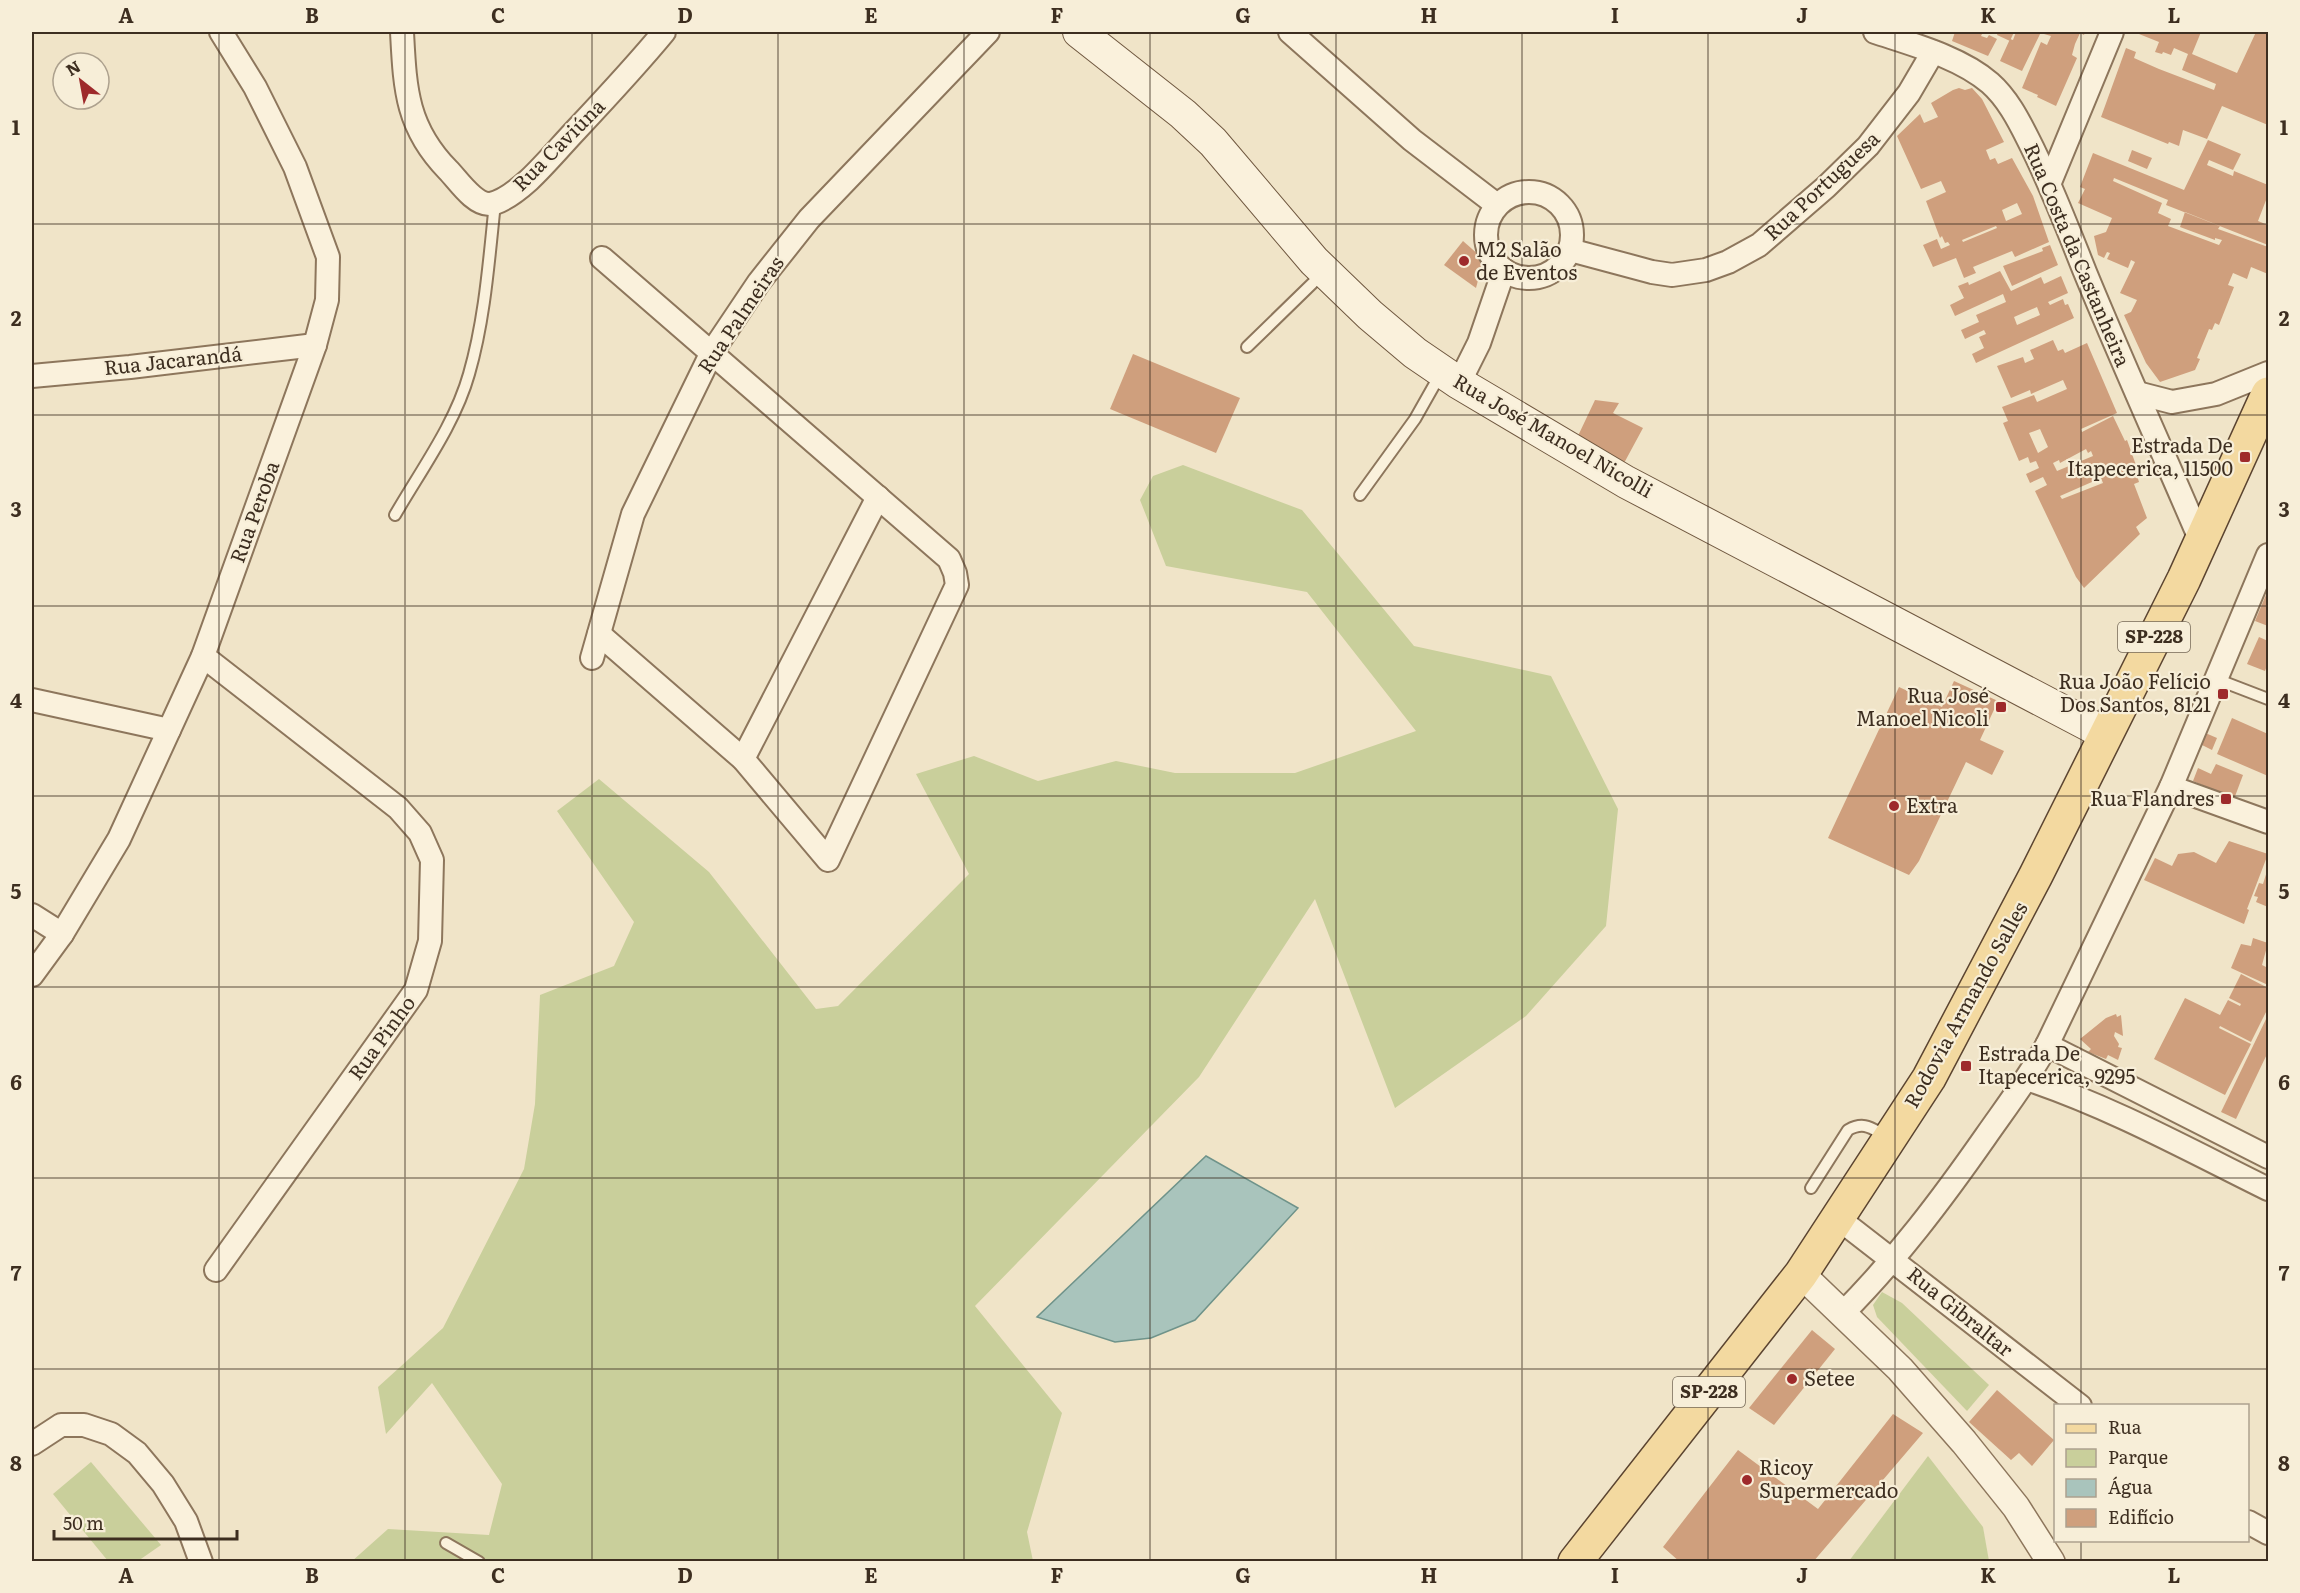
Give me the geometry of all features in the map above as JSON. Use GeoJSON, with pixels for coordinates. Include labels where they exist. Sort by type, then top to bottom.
{"type":"FeatureCollection","features":[{"type":"Feature","properties":{"kind":"main road","name":"Rua José Manoel Nicolli"},"geometry":{"type":"LineString","coordinates":[[1078,32],[1183,114],[1213,142],[1325,272],[1370,315],[1415,353],[1626,482],[2106,734]]}},
{"type":"Feature","properties":{"kind":"main road","name":"Rodovia Armando Salles"},"geometry":{"type":"LineString","coordinates":[[1575,1562],[1802,1274],[1929,1078],[2036,875],[2184,579],[2200,539],[2260,426],[2268,394]]}},
{"type":"Feature","properties":{"kind":"street","name":"Rua Peroba"},"geometry":{"type":"LineString","coordinates":[[32,975],[62,934],[119,839],[203,656],[315,345],[327,300],[328,257],[296,167],[255,87],[222,32]]}},
{"type":"Feature","properties":{"kind":"street","name":"Rua Caviúna"},"geometry":{"type":"LineString","coordinates":[[402,32],[408,101],[419,130],[438,160],[482,203],[495,202],[528,181],[636,66],[664,32]]}},
{"type":"Feature","properties":{"kind":"street","name":"Rua Palmeiras"},"geometry":{"type":"LineString","coordinates":[[592,658],[633,514],[712,352],[759,282],[809,219],[988,32]]}},
{"type":"Feature","properties":{"kind":"street"},"geometry":{"type":"LineString","coordinates":[[1290,32],[1412,140],[1497,205]]}},
{"type":"Feature","properties":{"kind":"street","name":"Rua Costa da Castanheira"},"geometry":{"type":"LineString","coordinates":[[1875,32],[1933,52],[1968,69],[1989,82],[2003,97],[2050,182],[2085,271],[2200,539]]}},
{"type":"Feature","properties":{"kind":"street"},"geometry":{"type":"LineString","coordinates":[[2050,182],[2112,32]]}},
{"type":"Feature","properties":{"kind":"street","name":"Rua Portuguesa"},"geometry":{"type":"LineString","coordinates":[[1570,250],[1652,272],[1672,275],[1706,270],[1728,262],[1759,245],[1826,188],[1869,146],[1909,93],[1933,52]]}},
{"type":"Feature","properties":{"kind":"street"},"geometry":{"type":"LineString","coordinates":[[1533,191],[1546,194],[1566,211],[1572,223],[1573,237],[1570,250],[1564,262],[1554,271],[1542,277],[1529,279],[1516,276],[1504,270],[1493,260],[1488,250],[1485,232],[1489,218],[1497,205],[1507,197],[1520,192],[1533,191]]}},
{"type":"Feature","properties":{"kind":"street"},"geometry":{"type":"LineString","coordinates":[[599,634],[743,759],[828,860],[957,585],[949,559],[602,258]]}},
{"type":"Feature","properties":{"kind":"street"},"geometry":{"type":"LineString","coordinates":[[1451,377],[1479,343],[1504,270]]}},
{"type":"Feature","properties":{"kind":"street","name":"Rua Jacarandá"},"geometry":{"type":"LineString","coordinates":[[32,376],[315,345]]}},
{"type":"Feature","properties":{"kind":"street"},"geometry":{"type":"LineString","coordinates":[[2137,393],[2172,402],[2216,394],[2268,373]]}},
{"type":"Feature","properties":{"kind":"street"},"geometry":{"type":"LineString","coordinates":[[743,759],[878,497]]}},
{"type":"Feature","properties":{"kind":"street"},"geometry":{"type":"LineString","coordinates":[[1842,1314],[1894,1260],[1954,1182],[2027,1079],[2047,1045],[2171,787],[2268,555]]}},
{"type":"Feature","properties":{"kind":"street","name":"Rua Pinho"},"geometry":{"type":"LineString","coordinates":[[203,656],[398,808],[420,833],[432,860],[430,941],[416,990],[216,1270]]}},
{"type":"Feature","properties":{"kind":"street"},"geometry":{"type":"LineString","coordinates":[[32,700],[169,730]]}},
{"type":"Feature","properties":{"kind":"street"},"geometry":{"type":"LineString","coordinates":[[2171,787],[2268,822]]}},
{"type":"Feature","properties":{"kind":"street"},"geometry":{"type":"LineString","coordinates":[[32,915],[62,934]]}},
{"type":"Feature","properties":{"kind":"street"},"geometry":{"type":"LineString","coordinates":[[2047,1045],[2268,1157]]}},
{"type":"Feature","properties":{"kind":"street"},"geometry":{"type":"LineString","coordinates":[[2027,1079],[2068,1093],[2109,1111],[2268,1189]]}},
{"type":"Feature","properties":{"kind":"street"},"geometry":{"type":"LineString","coordinates":[[2229,1169],[2238,1142]]}},
{"type":"Feature","properties":{"kind":"street","name":"Rua Gibraltar"},"geometry":{"type":"LineString","coordinates":[[1839,1219],[2077,1404]]}},
{"type":"Feature","properties":{"kind":"street"},"geometry":{"type":"LineString","coordinates":[[1802,1274],[1900,1369],[1964,1442],[2016,1508],[2051,1562]]}},
{"type":"Feature","properties":{"kind":"street"},"geometry":{"type":"LineString","coordinates":[[32,1444],[62,1425],[84,1425],[111,1434],[137,1453],[163,1484],[186,1521],[201,1562]]}},
{"type":"Feature","properties":{"kind":"street"},"geometry":{"type":"LineString","coordinates":[[2249,1523],[2268,1533]]}},
{"type":"Feature","properties":{"kind":"lane"},"geometry":{"type":"LineString","coordinates":[[395,515],[451,419],[469,375],[485,292],[495,202]]}},
{"type":"Feature","properties":{"kind":"lane"},"geometry":{"type":"LineString","coordinates":[[1247,347],[1325,272]]}},
{"type":"Feature","properties":{"kind":"lane"},"geometry":{"type":"LineString","coordinates":[[1360,495],[1415,419],[1451,377]]}},
{"type":"Feature","properties":{"kind":"lane"},"geometry":{"type":"LineString","coordinates":[[2216,679],[2268,699]]}},
{"type":"Feature","properties":{"kind":"lane"},"geometry":{"type":"LineString","coordinates":[[1811,1188],[1848,1130],[1857,1125],[1866,1125],[1890,1139]]}},
{"type":"Feature","properties":{"kind":"lane"},"geometry":{"type":"LineString","coordinates":[[446,1543],[479,1562]]}},
{"type":"Feature","properties":{"kind":"green space"},"geometry":{"type":"Polygon","coordinates":[[[1183,465],[1302,510],[1414,646],[1551,676],[1618,809],[1606,926],[1526,1016],[1395,1108],[1315,899],[1199,1077],[975,1306],[1062,1413],[1027,1532],[1033,1561],[351,1562],[388,1529],[489,1535],[502,1484],[432,1383],[386,1434],[378,1387],[443,1328],[524,1169],[535,1104],[540,995],[614,966],[634,922],[557,811],[599,779],[709,872],[816,1009],[838,1006],[969,874],[916,774],[974,756],[1038,781],[1116,761],[1175,773],[1295,773],[1416,731],[1307,592],[1166,566],[1140,500],[1153,476],[1183,465]]]}},
{"type":"Feature","properties":{"kind":"green space"},"geometry":{"type":"Polygon","coordinates":[[[1882,1292],[1902,1303],[1989,1385],[1967,1411],[1877,1317],[1873,1305],[1882,1292]]]}},
{"type":"Feature","properties":{"kind":"green space"},"geometry":{"type":"Polygon","coordinates":[[[1928,1456],[1983,1527],[1989,1561],[1849,1561],[1928,1456]]]}},
{"type":"Feature","properties":{"kind":"green space"},"geometry":{"type":"Polygon","coordinates":[[[91,1462],[161,1545],[138,1561],[108,1561],[53,1494],[91,1462]]]}},
{"type":"Feature","properties":{"kind":"water"},"geometry":{"type":"Polygon","coordinates":[[[1206,1156],[1298,1208],[1195,1320],[1151,1338],[1115,1342],[1037,1317],[1206,1156]]]}},
{"type":"Feature","properties":{"kind":"building"},"geometry":{"type":"Polygon","coordinates":[[[1955,32],[1983,32],[1981,36],[1987,38],[1989,35],[1997,39],[1988,56],[1952,41],[1955,32]]]}},
{"type":"Feature","properties":{"kind":"building"},"geometry":{"type":"Polygon","coordinates":[[[1998,32],[2014,32],[2010,41],[1997,35],[1998,32]]]}},
{"type":"Feature","properties":{"kind":"building"},"geometry":{"type":"Polygon","coordinates":[[[2016,32],[2041,32],[2022,71],[2000,61],[2010,39],[2013,40],[2016,32]]]}},
{"type":"Feature","properties":{"kind":"building"},"geometry":{"type":"Polygon","coordinates":[[[2045,32],[2085,32],[2084,35],[2080,33],[2075,44],[2072,55],[2077,58],[2056,106],[2022,88],[2041,42],[2047,45],[2051,36],[2044,34],[2045,32]]]}},
{"type":"Feature","properties":{"kind":"building"},"geometry":{"type":"Polygon","coordinates":[[[2134,32],[2201,32],[2192,54],[2237,73],[2256,32],[2268,32],[2268,125],[2222,106],[2207,139],[2183,130],[2179,146],[2169,142],[2168,144],[2101,117],[2126,48],[2136,52],[2134,58],[2214,90],[2216,84],[2182,70],[2188,54],[2174,48],[2171,55],[2155,52],[2159,42],[2134,32]]]}},
{"type":"Feature","properties":{"kind":"building"},"geometry":{"type":"Polygon","coordinates":[[[1972,88],[1982,99],[2004,142],[1986,150],[1990,160],[1995,158],[1998,164],[2012,158],[2033,196],[2049,242],[2015,257],[2012,251],[1973,267],[1976,273],[1964,278],[1956,258],[1933,267],[1923,245],[1937,239],[1941,249],[1950,245],[1948,242],[1945,243],[1942,236],[1940,238],[1926,201],[1946,192],[1941,181],[1921,189],[1897,136],[1920,114],[1924,123],[1938,117],[1931,103],[1953,90],[1972,88]],[[2017,203],[2002,210],[2006,221],[2022,214],[2017,203]],[[1996,226],[1962,240],[1963,242],[1997,228],[1996,226]]]}},
{"type":"Feature","properties":{"kind":"building"},"geometry":{"type":"Polygon","coordinates":[[[2208,140],[2241,154],[2233,170],[2209,160],[2207,165],[2233,176],[2234,171],[2268,185],[2268,195],[2258,221],[2268,225],[2268,245],[2220,226],[2218,229],[2268,247],[2268,274],[2251,267],[2247,279],[2233,273],[2228,285],[2234,287],[2219,325],[2215,323],[2212,330],[2209,329],[2197,358],[2200,359],[2195,370],[2160,382],[2146,363],[2124,315],[2131,312],[2137,300],[2120,293],[2135,262],[2131,260],[2128,268],[2107,259],[2110,253],[2107,252],[2104,258],[2098,255],[2094,236],[2106,232],[2112,218],[2078,203],[2085,189],[2080,187],[2093,153],[2184,190],[2208,140]],[[2114,178],[2113,181],[2162,203],[2158,213],[2171,219],[2168,226],[2219,245],[2222,240],[2215,238],[2215,240],[2180,227],[2185,212],[2166,205],[2168,200],[2114,178]]]}},
{"type":"Feature","properties":{"kind":"building"},"geometry":{"type":"Polygon","coordinates":[[[2132,150],[2152,158],[2147,169],[2128,161],[2132,150]]]}},
{"type":"Feature","properties":{"kind":"building","name":"M2 Salão de Eventos"},"geometry":{"type":"Polygon","coordinates":[[[1463,241],[1480,256],[1482,265],[1476,288],[1444,265],[1463,241]]]}},
{"type":"Feature","properties":{"kind":"building"},"geometry":{"type":"Polygon","coordinates":[[[2050,245],[2058,265],[2012,286],[2003,266],[2043,251],[2042,248],[2050,245]]]}},
{"type":"Feature","properties":{"kind":"building"},"geometry":{"type":"Polygon","coordinates":[[[2000,271],[2011,291],[2041,277],[2044,284],[2061,276],[2068,293],[2048,302],[2050,305],[2063,299],[2065,305],[2068,304],[2074,318],[1976,363],[1972,354],[1984,348],[1979,337],[1986,334],[1984,330],[1965,339],[1961,330],[1979,322],[1976,315],[2006,302],[2003,294],[1955,316],[1950,305],[1964,298],[1958,286],[1968,282],[1969,285],[2000,271]],[[2037,307],[2014,317],[2017,325],[2040,315],[2037,307]]]}},
{"type":"Feature","properties":{"kind":"building"},"geometry":{"type":"Polygon","coordinates":[[[2053,340],[2058,351],[2063,349],[2065,353],[2087,343],[2117,413],[2081,429],[2082,432],[2113,416],[2125,441],[2127,440],[2137,468],[2135,469],[2139,482],[2134,484],[2147,518],[2136,527],[2140,534],[2084,588],[2076,577],[2035,491],[2047,485],[2043,477],[2030,483],[2026,474],[2039,468],[2036,461],[2030,463],[2028,457],[2019,461],[2003,423],[2008,421],[2002,407],[2034,395],[2037,402],[2067,389],[2063,380],[2031,394],[2030,390],[2011,398],[1997,366],[2023,357],[2025,363],[2034,359],[2030,350],[2053,340]],[[2040,429],[2029,433],[2038,453],[2048,447],[2040,429]],[[2086,449],[2060,463],[2059,460],[2053,463],[2057,471],[2093,456],[2091,451],[2088,453],[2086,449]],[[2101,478],[2060,496],[2062,499],[2103,483],[2101,478]]]}},
{"type":"Feature","properties":{"kind":"building"},"geometry":{"type":"Polygon","coordinates":[[[1133,354],[1240,398],[1216,453],[1110,409],[1133,354]]]}},
{"type":"Feature","properties":{"kind":"building"},"geometry":{"type":"Polygon","coordinates":[[[1595,400],[1619,403],[1613,413],[1643,428],[1623,465],[1577,438],[1595,400]]]}},
{"type":"Feature","properties":{"kind":"building"},"geometry":{"type":"Polygon","coordinates":[[[2268,590],[2268,626],[2255,621],[2268,590]]]}},
{"type":"Feature","properties":{"kind":"building"},"geometry":{"type":"Polygon","coordinates":[[[2259,637],[2268,641],[2268,663],[2265,671],[2247,664],[2259,637]]]}},
{"type":"Feature","properties":{"kind":"building","name":"Extra"},"geometry":{"type":"Polygon","coordinates":[[[1954,681],[1998,701],[1980,740],[2004,751],[1992,775],[1966,762],[1919,861],[1909,875],[1828,838],[1899,687],[1942,707],[1954,681]]]}},
{"type":"Feature","properties":{"kind":"building"},"geometry":{"type":"Polygon","coordinates":[[[2232,718],[2268,734],[2268,776],[2217,754],[2232,718]]]}},
{"type":"Feature","properties":{"kind":"building"},"geometry":{"type":"Polygon","coordinates":[[[2203,732],[2217,738],[2212,750],[2198,743],[2203,732]]]}},
{"type":"Feature","properties":{"kind":"building"},"geometry":{"type":"Polygon","coordinates":[[[2216,764],[2243,775],[2234,799],[2193,781],[2198,768],[2211,774],[2216,764]]]}},
{"type":"Feature","properties":{"kind":"building"},"geometry":{"type":"Polygon","coordinates":[[[2229,841],[2268,854],[2247,909],[2249,910],[2244,924],[2144,880],[2155,858],[2172,866],[2178,854],[2194,852],[2216,863],[2229,841]]]}},
{"type":"Feature","properties":{"kind":"building"},"geometry":{"type":"Polygon","coordinates":[[[2268,868],[2268,907],[2256,902],[2258,897],[2254,896],[2259,883],[2263,884],[2268,868]]]}},
{"type":"Feature","properties":{"kind":"building"},"geometry":{"type":"Polygon","coordinates":[[[2253,938],[2268,943],[2262,965],[2266,967],[2268,961],[2268,985],[2231,968],[2241,944],[2251,946],[2253,938]]]}},
{"type":"Feature","properties":{"kind":"building"},"geometry":{"type":"Polygon","coordinates":[[[2241,974],[2268,988],[2268,1008],[2251,1042],[2220,1026],[2219,1028],[2251,1044],[2225,1095],[2154,1059],[2185,998],[2220,1015],[2228,1000],[2240,1006],[2241,1004],[2229,998],[2241,974]]]}},
{"type":"Feature","properties":{"kind":"building"},"geometry":{"type":"Polygon","coordinates":[[[2116,1014],[2117,1017],[2121,1015],[2123,1036],[2115,1032],[2118,1047],[2122,1048],[2118,1060],[2108,1055],[2106,1059],[2088,1052],[2091,1049],[2080,1039],[2106,1018],[2116,1014]]]}},
{"type":"Feature","properties":{"kind":"building"},"geometry":{"type":"Polygon","coordinates":[[[2268,1015],[2268,1052],[2236,1119],[2221,1112],[2268,1015]]]}},
{"type":"Feature","properties":{"kind":"building","name":"Setee"},"geometry":{"type":"Polygon","coordinates":[[[1812,1330],[1835,1349],[1774,1425],[1749,1408],[1812,1330]]]}},
{"type":"Feature","properties":{"kind":"building"},"geometry":{"type":"Polygon","coordinates":[[[1997,1390],[2054,1440],[2032,1466],[2019,1453],[2011,1460],[1969,1422],[1997,1390]]]}},
{"type":"Feature","properties":{"kind":"building","name":"Ricoy Supermercado"},"geometry":{"type":"Polygon","coordinates":[[[1893,1414],[1923,1433],[1813,1562],[1680,1562],[1663,1547],[1738,1450],[1818,1509],[1893,1414]]]}},
{"type":"Feature","properties":{"kind":"place","name":"M2 Salão de Eventos"},"geometry":{"type":"Point","coordinates":[1464,261]}},
{"type":"Feature","properties":{"kind":"place","name":"Estrada De Itapecerica, 11500"},"geometry":{"type":"Point","coordinates":[2245,457]}},
{"type":"Feature","properties":{"kind":"place","name":"Rua João Felício Dos Santos, 8121"},"geometry":{"type":"Point","coordinates":[2223,694]}},
{"type":"Feature","properties":{"kind":"place","name":"Rua José Manoel Nicoli"},"geometry":{"type":"Point","coordinates":[2001,707]}},
{"type":"Feature","properties":{"kind":"place","name":"Rua Flandres"},"geometry":{"type":"Point","coordinates":[2226,799]}},
{"type":"Feature","properties":{"kind":"place","name":"Extra"},"geometry":{"type":"Point","coordinates":[1894,806]}},
{"type":"Feature","properties":{"kind":"place","name":"Estrada De Itapecerica, 9295"},"geometry":{"type":"Point","coordinates":[1966,1066]}},
{"type":"Feature","properties":{"kind":"place","name":"Setee"},"geometry":{"type":"Point","coordinates":[1792,1379]}},
{"type":"Feature","properties":{"kind":"place","name":"Ricoy Supermercado"},"geometry":{"type":"Point","coordinates":[1747,1480]}}]}
